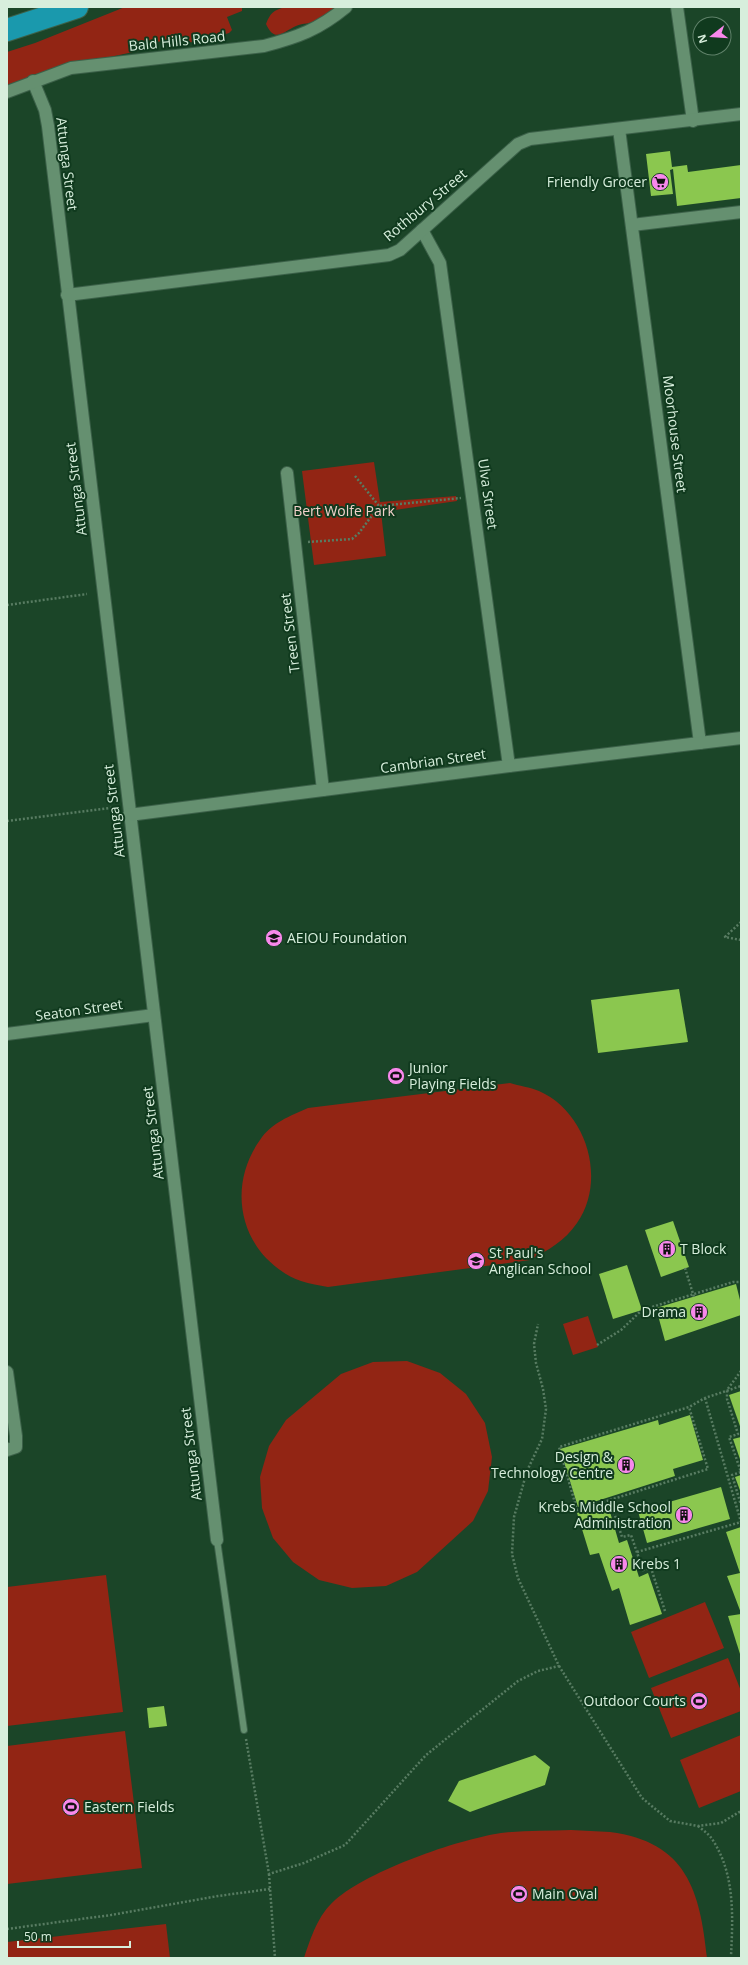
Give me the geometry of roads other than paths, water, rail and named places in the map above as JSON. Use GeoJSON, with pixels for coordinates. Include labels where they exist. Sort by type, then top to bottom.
{"type":"FeatureCollection","features":[{"type":"Feature","properties":{"kind":"highway"},"geometry":{"type":"LineString","coordinates":[[7,30],[76,7]]}},
{"type":"Feature","properties":{"kind":"street","name":"Bald Hills Road"},"geometry":{"type":"LineString","coordinates":[[7,92],[70,68],[264,46],[293,39],[317,28],[346,7]]}},
{"type":"Feature","properties":{"kind":"street"},"geometry":{"type":"LineString","coordinates":[[677,7],[693,121]]}},
{"type":"Feature","properties":{"kind":"street","name":"Attunga Street"},"geometry":{"type":"LineString","coordinates":[[33,81],[45,110],[48,126],[129,815],[217,1540]]}},
{"type":"Feature","properties":{"kind":"street","name":"Rothbury Street"},"geometry":{"type":"LineString","coordinates":[[68,295],[389,255],[400,250],[518,144],[530,139],[693,121],[741,114]]}},
{"type":"Feature","properties":{"kind":"street","name":"Moorhouse Street"},"geometry":{"type":"LineString","coordinates":[[619,129],[700,743]]}},
{"type":"Feature","properties":{"kind":"street"},"geometry":{"type":"LineString","coordinates":[[632,225],[741,212]]}},
{"type":"Feature","properties":{"kind":"street","name":"Ulva Street"},"geometry":{"type":"LineString","coordinates":[[422,230],[440,262],[509,766]]}},
{"type":"Feature","properties":{"kind":"street","name":"Treen Street"},"geometry":{"type":"LineString","coordinates":[[287,473],[323,790]]}},
{"type":"Feature","properties":{"kind":"street","name":"Cambrian Street"},"geometry":{"type":"LineString","coordinates":[[129,815],[741,738]]}},
{"type":"Feature","properties":{"kind":"street","name":"Seaton Street"},"geometry":{"type":"LineString","coordinates":[[7,1034],[154,1015]]}},
{"type":"Feature","properties":{"kind":"street"},"geometry":{"type":"LineString","coordinates":[[7,1372],[16,1436],[16,1447],[7,1450]]}},
{"type":"Feature","properties":{"kind":"lane"},"geometry":{"type":"LineString","coordinates":[[217,1540],[244,1730]]}},
{"type":"Feature","properties":{"kind":"place","name":"Friendly Grocer"},"geometry":{"type":"Point","coordinates":[660,182]}},
{"type":"Feature","properties":{"kind":"place","name":"AEIOU Foundation"},"geometry":{"type":"Point","coordinates":[274,938]}},
{"type":"Feature","properties":{"kind":"place","name":"Junior Playing Fields"},"geometry":{"type":"Point","coordinates":[396,1076]}},
{"type":"Feature","properties":{"kind":"place","name":"T Block"},"geometry":{"type":"Point","coordinates":[667,1249]}},
{"type":"Feature","properties":{"kind":"place","name":"St Paul's Anglican School"},"geometry":{"type":"Point","coordinates":[476,1261]}},
{"type":"Feature","properties":{"kind":"place","name":"Drama"},"geometry":{"type":"Point","coordinates":[699,1312]}},
{"type":"Feature","properties":{"kind":"place","name":"Design & Technology Centre"},"geometry":{"type":"Point","coordinates":[626,1465]}},
{"type":"Feature","properties":{"kind":"place","name":"Krebs Middle School Administration"},"geometry":{"type":"Point","coordinates":[684,1515]}},
{"type":"Feature","properties":{"kind":"place","name":"Krebs 1"},"geometry":{"type":"Point","coordinates":[619,1564]}},
{"type":"Feature","properties":{"kind":"place","name":"Outdoor Courts"},"geometry":{"type":"Point","coordinates":[699,1701]}},
{"type":"Feature","properties":{"kind":"place","name":"Eastern Fields"},"geometry":{"type":"Point","coordinates":[71,1807]}},
{"type":"Feature","properties":{"kind":"place","name":"Main Oval"},"geometry":{"type":"Point","coordinates":[519,1894]}},
{"type":"Feature","properties":{"kind":"park label","name":"Bert Wolfe Park"},"geometry":{"type":"Point","coordinates":[344,511]}}]}
